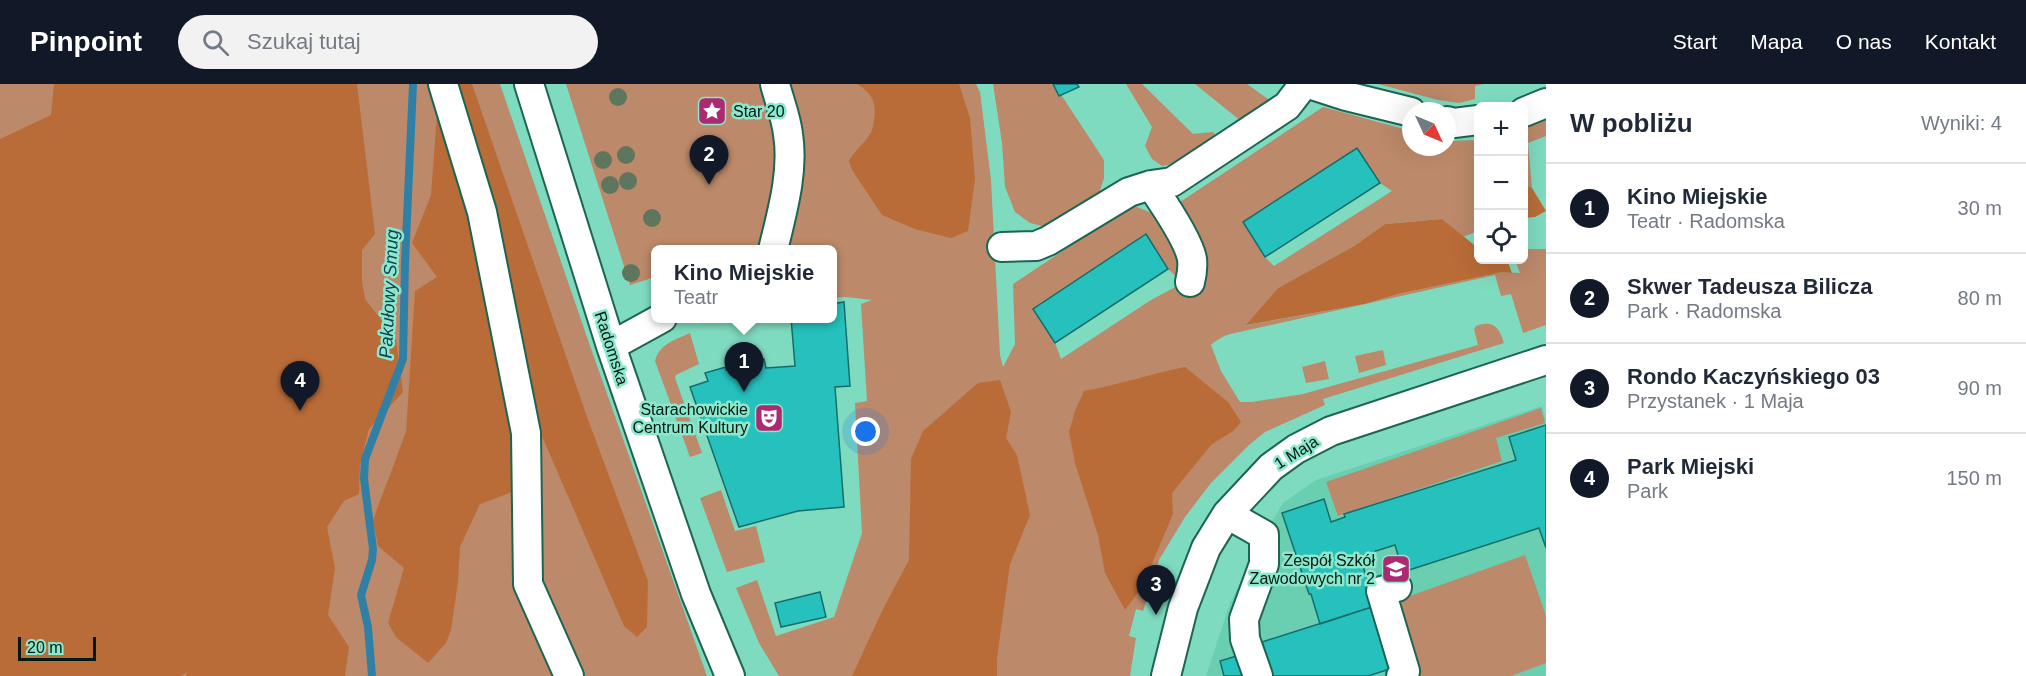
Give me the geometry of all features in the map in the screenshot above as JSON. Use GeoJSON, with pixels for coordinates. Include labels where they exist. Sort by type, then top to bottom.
{"type":"FeatureCollection","features":[{"type":"Feature","properties":{"kind":"street"},"geometry":{"type":"LineString","coordinates":[[443,84],[482,212],[526,433],[528,584],[569,676]]}},
{"type":"Feature","properties":{"kind":"street","name":"Radomska"},"geometry":{"type":"LineString","coordinates":[[528,84],[611,346],[696,594],[730,676]]}},
{"type":"Feature","properties":{"kind":"street"},"geometry":{"type":"LineString","coordinates":[[774,245],[789,164],[788,134],[775,84]]}},
{"type":"Feature","properties":{"kind":"street"},"geometry":{"type":"LineString","coordinates":[[1002,247],[1036,246],[1129,192],[1151,185],[1172,182],[1287,106],[1305,84]]}},
{"type":"Feature","properties":{"kind":"street"},"geometry":{"type":"LineString","coordinates":[[1309,84],[1402,110]]}},
{"type":"Feature","properties":{"kind":"street"},"geometry":{"type":"LineString","coordinates":[[1528,110],[1546,103]]}},
{"type":"Feature","properties":{"kind":"street"},"geometry":{"type":"LineString","coordinates":[[1456,123],[1474,121]]}},
{"type":"Feature","properties":{"kind":"street"},"geometry":{"type":"LineString","coordinates":[[1151,185],[1167,208],[1192,255],[1193,268],[1190,282]]}},
{"type":"Feature","properties":{"kind":"street"},"geometry":{"type":"LineString","coordinates":[[611,346],[653,323]]}},
{"type":"Feature","properties":{"kind":"street","name":"1 Maja"},"geometry":{"type":"LineString","coordinates":[[1166,676],[1183,608],[1206,548],[1227,514],[1271,467],[1296,449],[1331,431],[1546,360]]}},
{"type":"Feature","properties":{"kind":"street"},"geometry":{"type":"LineString","coordinates":[[1227,514],[1264,535],[1264,564],[1244,620],[1245,639],[1258,676]]}},
{"type":"Feature","properties":{"kind":"street"},"geometry":{"type":"LineString","coordinates":[[1397,586],[1381,591],[1405,671],[1401,676]]}},
{"type":"Feature","properties":{"kind":"shaded area"},"geometry":{"type":"Polygon","coordinates":[[[0,84],[500,84],[707,676],[0,676],[0,84]]]}},
{"type":"Feature","properties":{"kind":"shaded area"},"geometry":{"type":"Polygon","coordinates":[[[54,84],[357,84],[375,234],[362,250],[362,281],[365,299],[396,339],[403,392],[369,429],[360,464],[359,494],[344,501],[327,527],[335,568],[328,615],[349,647],[345,676],[186,676],[187,672],[181,676],[0,676],[0,139],[51,115],[54,84]]]}},
{"type":"Feature","properties":{"kind":"shaded area"},"geometry":{"type":"Polygon","coordinates":[[[453,84],[472,84],[586,414],[648,581],[647,627],[637,637],[624,626],[532,413],[517,490],[480,504],[460,547],[451,630],[446,643],[428,663],[396,637],[388,623],[404,568],[378,546],[373,520],[406,432],[415,291],[437,277],[412,243],[431,195],[437,114],[453,84]]]}},
{"type":"Feature","properties":{"kind":"shaded area"},"geometry":{"type":"Polygon","coordinates":[[[566,84],[976,84],[980,92],[991,180],[1000,355],[1003,367],[1015,344],[1013,284],[1132,205],[1159,216],[1323,107],[1402,129],[1402,156],[1456,156],[1456,141],[1474,140],[1474,233],[1463,237],[1442,219],[1385,224],[1354,246],[1278,288],[1247,325],[1365,304],[1398,294],[1503,272],[1520,273],[1517,264],[1528,264],[1528,249],[1546,249],[1546,325],[1523,333],[1511,294],[1501,296],[1495,275],[1231,334],[1211,345],[1221,371],[1240,402],[1252,402],[1303,394],[1478,345],[1474,329],[1482,324],[1494,326],[1504,343],[1323,399],[1325,405],[1265,432],[1249,445],[1211,483],[1185,517],[1159,560],[1143,611],[1136,609],[1129,636],[1136,638],[1130,676],[779,676],[759,643],[736,588],[757,580],[776,636],[834,617],[862,533],[855,403],[867,401],[861,304],[872,300],[837,298],[837,245],[651,245],[651,278],[630,285],[566,84]],[[1357,149],[1243,222],[1265,257],[1274,266],[1392,191],[1380,183],[1357,149]],[[1146,235],[1033,309],[1055,343],[1061,359],[1151,300],[1183,283],[1168,269],[1146,235]]]}},
{"type":"Feature","properties":{"kind":"shaded area"},"geometry":{"type":"Polygon","coordinates":[[[857,84],[959,84],[970,118],[975,179],[968,231],[951,238],[915,229],[882,215],[852,170],[849,161],[871,132],[875,114],[872,99],[857,84]]]}},
{"type":"Feature","properties":{"kind":"shaded area"},"geometry":{"type":"Polygon","coordinates":[[[993,84],[1054,84],[1104,160],[1104,178],[1097,200],[1046,227],[1030,223],[1015,212],[1005,187],[1002,143],[993,84]]]}},
{"type":"Feature","properties":{"kind":"shaded area"},"geometry":{"type":"Polygon","coordinates":[[[1126,84],[1142,84],[1193,134],[1213,132],[1217,138],[1182,162],[1162,166],[1152,159],[1145,146],[1152,127],[1126,84]]]}},
{"type":"Feature","properties":{"kind":"shaded area"},"geometry":{"type":"Polygon","coordinates":[[[1195,84],[1247,84],[1268,99],[1279,112],[1252,130],[1195,84]]]}},
{"type":"Feature","properties":{"kind":"shaded area"},"geometry":{"type":"Polygon","coordinates":[[[1378,84],[1484,84],[1475,86],[1475,99],[1459,103],[1438,100],[1378,84]]]}},
{"type":"Feature","properties":{"kind":"shaded area"},"geometry":{"type":"Polygon","coordinates":[[[1546,118],[1546,136],[1528,143],[1528,125],[1546,118]]]}},
{"type":"Feature","properties":{"kind":"shaded area"},"geometry":{"type":"Polygon","coordinates":[[[1528,143],[1532,188],[1528,186],[1528,143]]]}},
{"type":"Feature","properties":{"kind":"shaded area"},"geometry":{"type":"Polygon","coordinates":[[[1528,186],[1532,188],[1546,211],[1535,217],[1528,218],[1528,186]]]}},
{"type":"Feature","properties":{"kind":"shaded area"},"geometry":{"type":"Polygon","coordinates":[[[1442,219],[1474,245],[1474,264],[1509,264],[1512,273],[1503,272],[1398,294],[1365,304],[1246,325],[1278,288],[1354,246],[1385,224],[1442,219]]]}},
{"type":"Feature","properties":{"kind":"shaded area"},"geometry":{"type":"Polygon","coordinates":[[[690,333],[699,364],[676,375],[675,378],[702,453],[690,457],[655,361],[660,350],[673,340],[690,333]]]}},
{"type":"Feature","properties":{"kind":"shaded area"},"geometry":{"type":"Polygon","coordinates":[[[1383,350],[1386,365],[1359,373],[1355,356],[1383,350]]]}},
{"type":"Feature","properties":{"kind":"shaded area"},"geometry":{"type":"Polygon","coordinates":[[[1325,361],[1329,379],[1306,383],[1302,367],[1325,361]]]}},
{"type":"Feature","properties":{"kind":"shaded area"},"geometry":{"type":"Polygon","coordinates":[[[1185,367],[1228,402],[1241,422],[1233,431],[1211,445],[1172,493],[1173,514],[1142,587],[1125,610],[1105,573],[1098,535],[1075,463],[1069,432],[1084,391],[1185,367]]]}},
{"type":"Feature","properties":{"kind":"shaded area"},"geometry":{"type":"Polygon","coordinates":[[[1000,380],[1011,412],[1006,438],[1017,455],[1030,515],[1010,564],[997,658],[997,676],[852,676],[909,560],[911,459],[923,431],[978,383],[1000,380]]]}},
{"type":"Feature","properties":{"kind":"shaded area","name":"Zespół Szkół Zawodowych nr 2"},"geometry":{"type":"Polygon","coordinates":[[[1542,406],[1546,419],[1546,676],[1206,676],[1230,603],[1264,535],[1283,503],[1316,480],[1542,406]]]}},
{"type":"Feature","properties":{"kind":"shaded area"},"geometry":{"type":"Polygon","coordinates":[[[1541,408],[1545,423],[1496,438],[1502,461],[1338,516],[1326,482],[1541,408]]]}},
{"type":"Feature","properties":{"kind":"shaded area"},"geometry":{"type":"Polygon","coordinates":[[[721,490],[735,531],[756,526],[765,562],[727,572],[700,498],[721,490]]]}},
{"type":"Feature","properties":{"kind":"shaded area"},"geometry":{"type":"Polygon","coordinates":[[[1525,555],[1546,616],[1546,663],[1511,676],[1416,676],[1390,603],[1525,555]]]}},
{"type":"Feature","properties":{"kind":"building"},"geometry":{"type":"Polygon","coordinates":[[[1053,84],[1077,84],[1079,87],[1059,96],[1053,84]]]}},
{"type":"Feature","properties":{"kind":"building"},"geometry":{"type":"Polygon","coordinates":[[[1357,148],[1380,183],[1265,257],[1243,222],[1357,148]]]}},
{"type":"Feature","properties":{"kind":"building"},"geometry":{"type":"Polygon","coordinates":[[[1146,234],[1168,269],[1055,343],[1033,309],[1146,234]]]}},
{"type":"Feature","properties":{"kind":"building","name":"Starachowickie Centrum Kultury"},"geometry":{"type":"Polygon","coordinates":[[[844,302],[850,386],[835,387],[844,507],[798,511],[739,527],[690,387],[708,381],[705,373],[726,367],[726,370],[764,359],[766,368],[795,366],[791,323],[837,323],[837,303],[844,302]]]}},
{"type":"Feature","properties":{"kind":"building"},"geometry":{"type":"Polygon","coordinates":[[[1546,425],[1546,548],[1539,528],[1403,572],[1395,545],[1360,556],[1375,606],[1320,624],[1282,513],[1324,499],[1331,522],[1345,517],[1344,514],[1516,460],[1509,437],[1546,425]]]}},
{"type":"Feature","properties":{"kind":"building"},"geometry":{"type":"Polygon","coordinates":[[[820,592],[826,617],[781,627],[775,603],[820,592]]]}},
{"type":"Feature","properties":{"kind":"building"},"geometry":{"type":"Polygon","coordinates":[[[1375,606],[1396,667],[1368,676],[1273,676],[1262,642],[1375,606]]]}},
{"type":"Feature","properties":{"kind":"building"},"geometry":{"type":"Polygon","coordinates":[[[1243,654],[1250,676],[1224,676],[1220,661],[1243,654]]]}},
{"type":"Feature","properties":{"kind":"waterway","name":"Pakułowy Smug"},"geometry":{"type":"LineString","coordinates":[[372,676],[368,627],[361,595],[372,560],[373,549],[364,479],[365,459],[403,359],[413,84]]}},
{"type":"Feature","properties":{"kind":"place","name":"Star 20"},"geometry":{"type":"Point","coordinates":[712,111]}},
{"type":"Feature","properties":{"kind":"place","name":"Skwer Tadeusza Bilicza"},"geometry":{"type":"Point","coordinates":[709,185]}},
{"type":"Feature","properties":{"kind":"place","name":"Kino Miejskie"},"geometry":{"type":"Point","coordinates":[744,392]}},
{"type":"Feature","properties":{"kind":"place","name":"Park Miejski"},"geometry":{"type":"Point","coordinates":[300,411]}},
{"type":"Feature","properties":{"kind":"place","name":"Starachowickie Centrum Kultury"},"geometry":{"type":"Point","coordinates":[769,418]}},
{"type":"Feature","properties":{"kind":"place","name":"Zespół Szkół Zawodowych nr 2"},"geometry":{"type":"Point","coordinates":[1396,569]}},
{"type":"Feature","properties":{"kind":"place","name":"Rondo Kaczyńskiego 03"},"geometry":{"type":"Point","coordinates":[1156,615]}}]}
